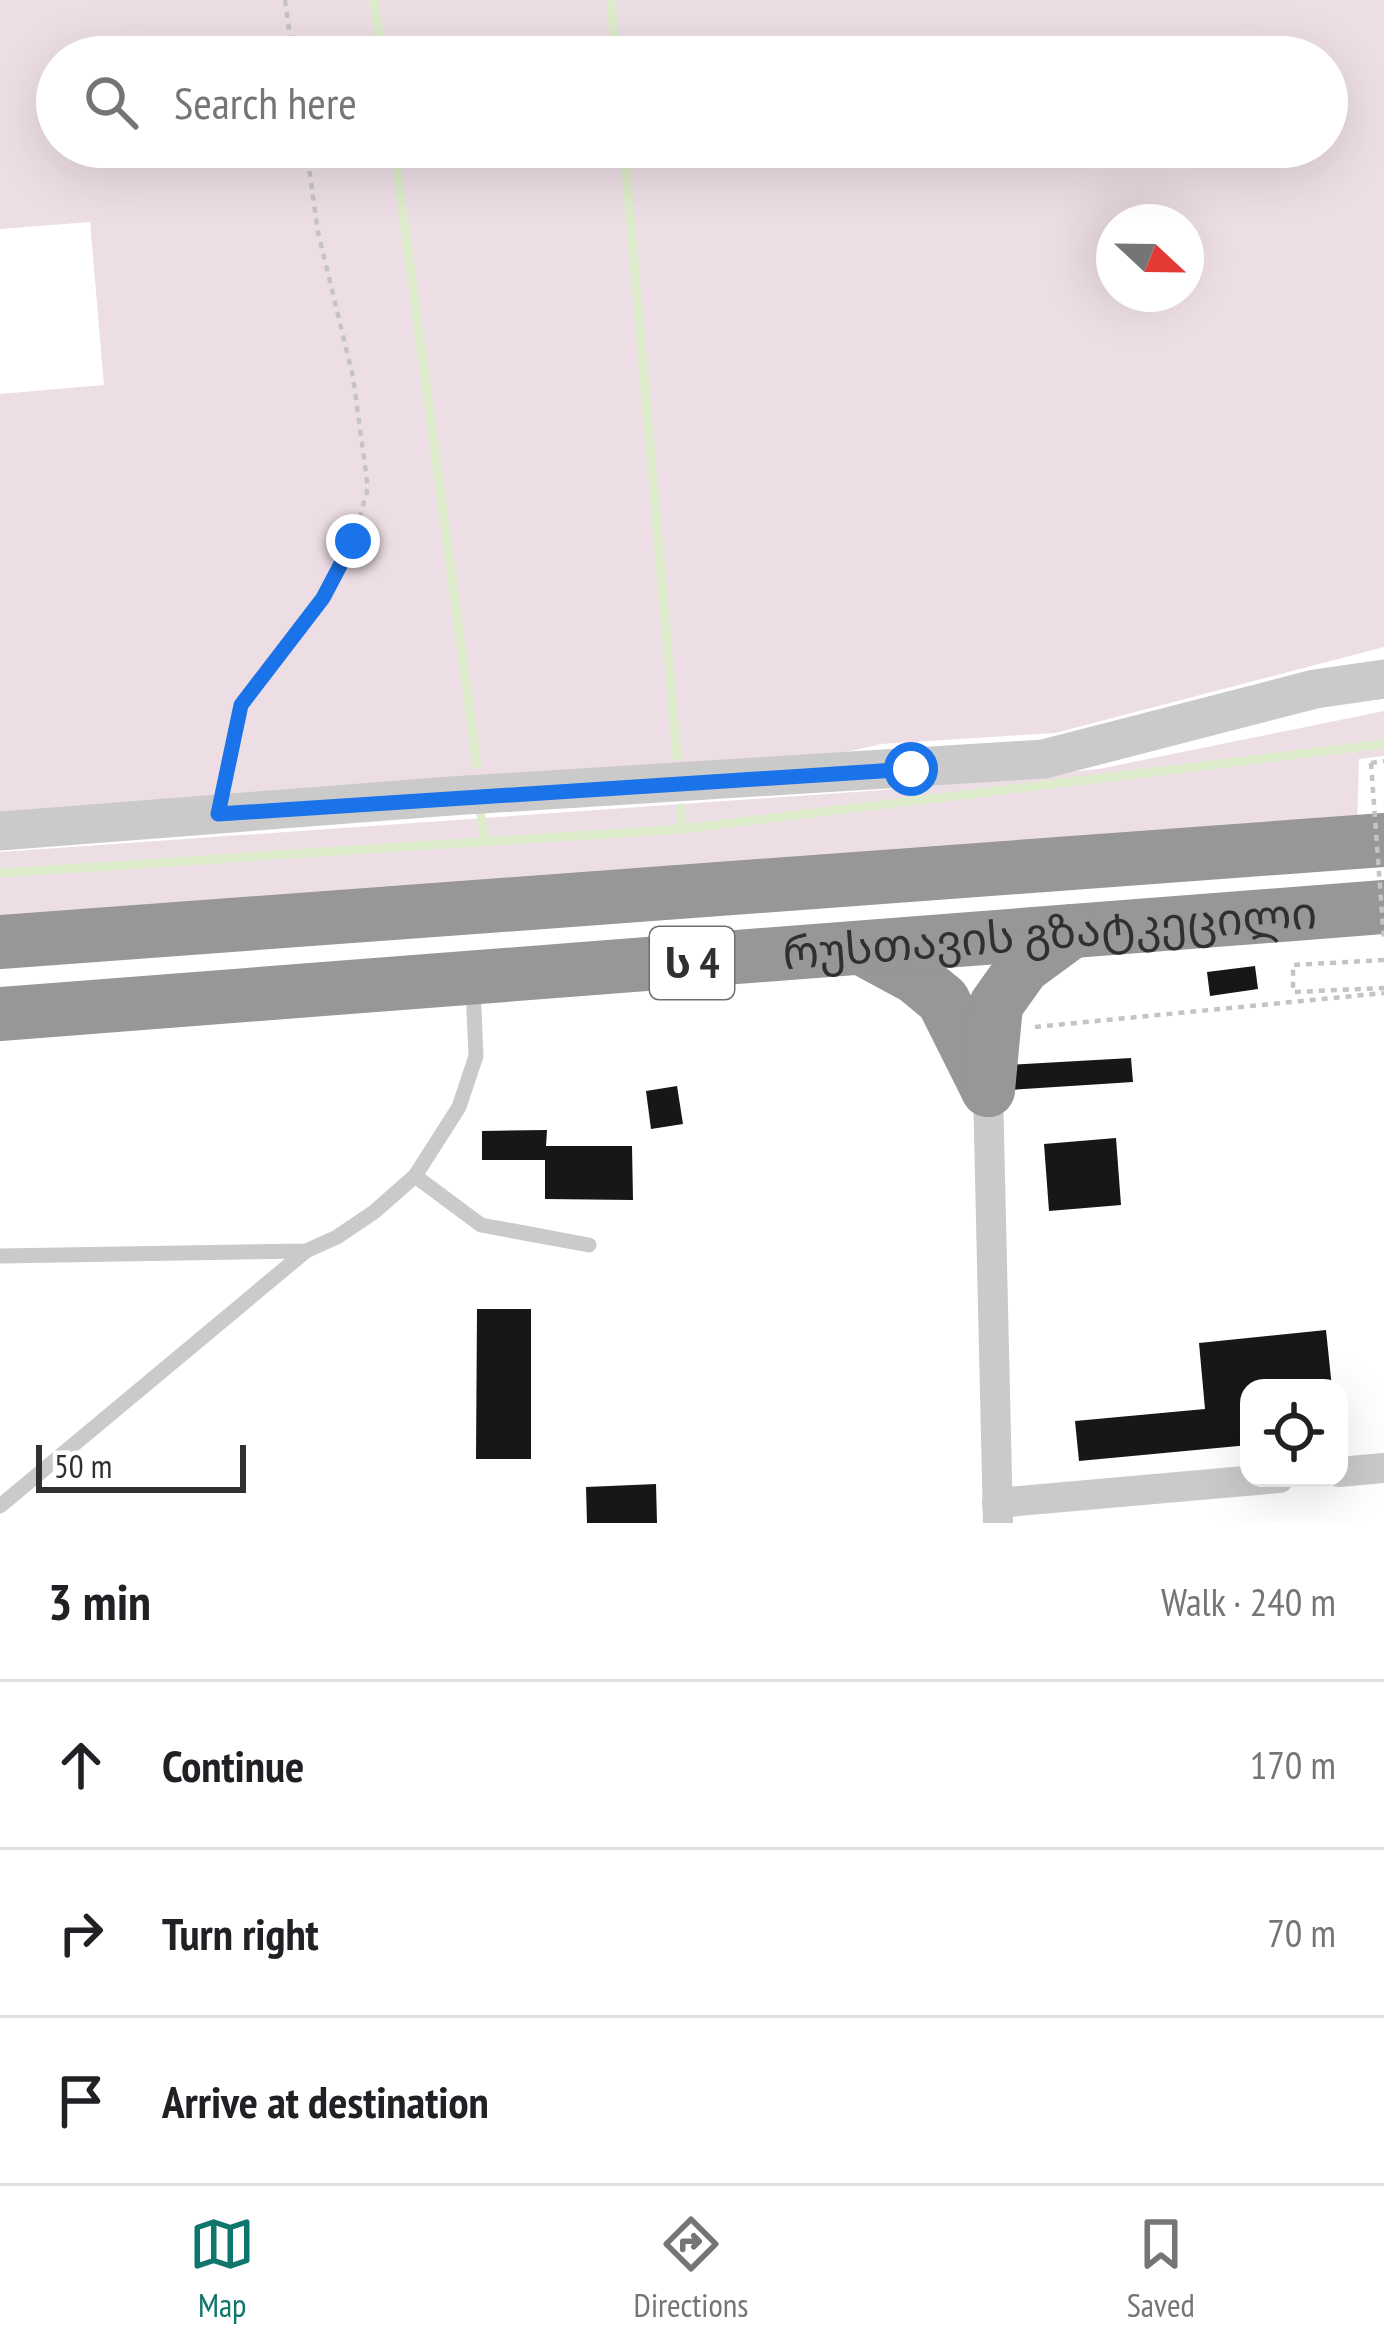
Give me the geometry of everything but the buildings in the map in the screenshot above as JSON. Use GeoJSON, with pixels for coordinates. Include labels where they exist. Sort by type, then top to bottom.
{"type":"FeatureCollection","features":[{"type":"Feature","properties":{"kind":"highway","name":"რუსთავის გზატკეცილი"},"geometry":{"type":"LineString","coordinates":[[0,942],[1384,840]]}},
{"type":"Feature","properties":{"kind":"highway","name":"რუსთავის გზატკეცილი"},"geometry":{"type":"LineString","coordinates":[[0,1014],[1384,908]]}},
{"type":"Feature","properties":{"kind":"highway"},"geometry":{"type":"LineString","coordinates":[[988,1090],[996,1005],[1023,967],[1072,931]]}},
{"type":"Feature","properties":{"kind":"highway"},"geometry":{"type":"LineString","coordinates":[[865,950],[915,977],[943,1000],[988,1090]]}},
{"type":"Feature","properties":{"kind":"street"},"geometry":{"type":"LineString","coordinates":[[0,831],[1044,759],[1315,689],[1384,679]]}},
{"type":"Feature","properties":{"kind":"street"},"geometry":{"type":"LineString","coordinates":[[988,1090],[997,1513],[1240,1483]]}},
{"type":"Feature","properties":{"kind":"street"},"geometry":{"type":"LineString","coordinates":[[1348,1471],[1384,1468]]}},
{"type":"Feature","properties":{"kind":"lane"},"geometry":{"type":"LineString","coordinates":[[0,1506],[306,1251],[338,1237],[415,1176],[472,1077],[476,1056],[472,979]]}},
{"type":"Feature","properties":{"kind":"lane"},"geometry":{"type":"LineString","coordinates":[[415,1176],[482,1225],[590,1245]]}},
{"type":"Feature","properties":{"kind":"lane"},"geometry":{"type":"LineString","coordinates":[[0,1256],[306,1251]]}},
{"type":"Feature","properties":{"kind":"path"},"geometry":{"type":"LineString","coordinates":[[285,0],[290,36]]}},
{"type":"Feature","properties":{"kind":"path"},"geometry":{"type":"LineString","coordinates":[[218,814],[241,705],[323,598],[353,541],[368,488],[353,377],[317,232],[308,168]]}},
{"type":"Feature","properties":{"kind":"path"},"geometry":{"type":"LineString","coordinates":[[1384,761],[1371,763],[1384,942]]}},
{"type":"Feature","properties":{"kind":"path"},"geometry":{"type":"LineString","coordinates":[[1384,960],[1293,965],[1293,992],[1384,990]]}},
{"type":"Feature","properties":{"kind":"path"},"geometry":{"type":"LineString","coordinates":[[993,1031],[1384,990]]}},
{"type":"Feature","properties":{"kind":"shaded area"},"geometry":{"type":"Polygon","coordinates":[[[0,0],[1384,0],[1384,647],[1055,733],[881,744],[757,773],[0,823],[0,394],[104,385],[90,222],[0,229],[0,0]]]}},
{"type":"Feature","properties":{"kind":"shaded area"},"geometry":{"type":"Polygon","coordinates":[[[1384,711],[1384,756],[1359,759],[1357,826],[0,926],[0,852],[883,790],[1099,769],[1384,711]]]}},
{"type":"Feature","properties":{"kind":"waterway"},"geometry":{"type":"LineString","coordinates":[[374,0],[379,36]]}},
{"type":"Feature","properties":{"kind":"waterway"},"geometry":{"type":"LineString","coordinates":[[611,0],[614,36]]}},
{"type":"Feature","properties":{"kind":"waterway"},"geometry":{"type":"LineString","coordinates":[[397,168],[477,765]]}},
{"type":"Feature","properties":{"kind":"waterway"},"geometry":{"type":"LineString","coordinates":[[626,168],[677,757]]}},
{"type":"Feature","properties":{"kind":"waterway"},"geometry":{"type":"LineString","coordinates":[[0,873],[682,829],[1384,744]]}},
{"type":"Feature","properties":{"kind":"waterway"},"geometry":{"type":"LineString","coordinates":[[681,808],[682,829]]}},
{"type":"Feature","properties":{"kind":"waterway"},"geometry":{"type":"LineString","coordinates":[[480,809],[485,841]]}},
{"type":"Feature","properties":{"kind":"route"},"geometry":{"type":"LineString","coordinates":[[353,541],[323,598],[241,705],[218,814],[911,769]]}}]}
